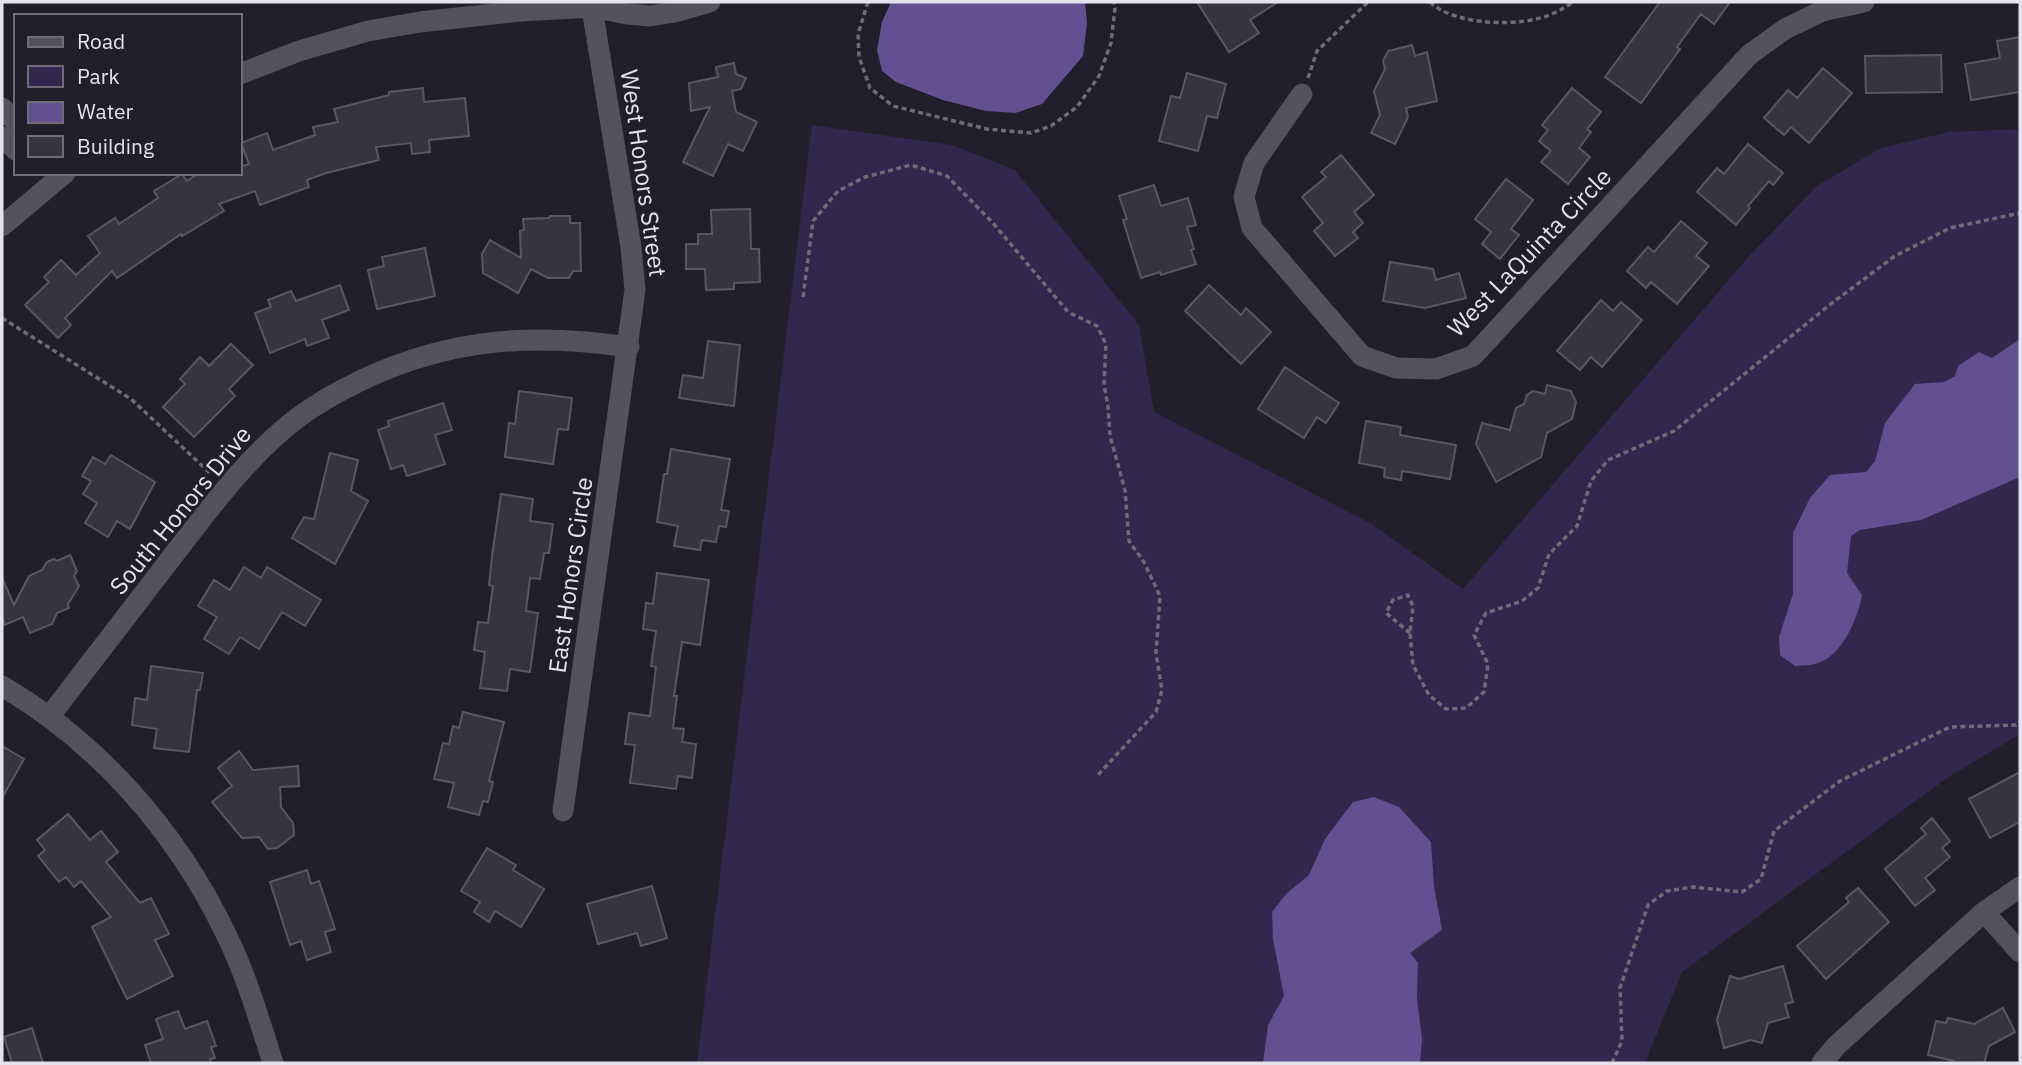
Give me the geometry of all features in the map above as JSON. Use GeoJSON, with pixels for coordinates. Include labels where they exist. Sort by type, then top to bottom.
{"type":"FeatureCollection","features":[{"type":"Feature","properties":{"kind":"street"},"geometry":{"type":"LineString","coordinates":[[242,73],[299,51],[368,31],[464,17],[596,3],[627,14],[650,16],[710,2]]}},
{"type":"Feature","properties":{"kind":"street","name":"West LaQuinta Circle"},"geometry":{"type":"LineString","coordinates":[[1302,94],[1254,163],[1244,197],[1252,228],[1362,356],[1396,368],[1436,369],[1473,356],[1749,55],[1786,29],[1822,11],[1864,2]]}},
{"type":"Feature","properties":{"kind":"street","name":"West Honors Street"},"geometry":{"type":"LineString","coordinates":[[596,3],[634,269],[634,311],[629,347]]}},
{"type":"Feature","properties":{"kind":"street"},"geometry":{"type":"LineString","coordinates":[[2,226],[54,175]]}},
{"type":"Feature","properties":{"kind":"street","name":"South Honors Drive"},"geometry":{"type":"LineString","coordinates":[[49,717],[226,489],[262,448],[297,418],[340,390],[423,355],[468,345],[525,339],[584,340],[629,347]]}},
{"type":"Feature","properties":{"kind":"street","name":"East Honors Circle"},"geometry":{"type":"LineString","coordinates":[[563,811],[629,347]]}},
{"type":"Feature","properties":{"kind":"street"},"geometry":{"type":"LineString","coordinates":[[2,685],[49,717],[123,782],[156,819],[181,855],[225,932],[247,983],[273,1063]]}},
{"type":"Feature","properties":{"kind":"street"},"geometry":{"type":"LineString","coordinates":[[1822,1063],[1836,1046],[1984,912],[2020,887]]}},
{"type":"Feature","properties":{"kind":"street"},"geometry":{"type":"LineString","coordinates":[[1984,912],[2020,952]]}},
{"type":"Feature","properties":{"kind":"path"},"geometry":{"type":"LineString","coordinates":[[867,2],[858,34],[859,57],[870,88],[893,107],[988,129],[1031,133],[1051,126],[1077,107],[1099,76],[1111,43],[1114,2]]}},
{"type":"Feature","properties":{"kind":"path"},"geometry":{"type":"LineString","coordinates":[[1302,94],[1317,51],[1368,2]]}},
{"type":"Feature","properties":{"kind":"path"},"geometry":{"type":"LineString","coordinates":[[1430,2],[1440,12],[1475,22],[1512,22],[1552,15],[1573,2]]}},
{"type":"Feature","properties":{"kind":"path"},"geometry":{"type":"LineString","coordinates":[[803,297],[813,221],[838,191],[865,177],[911,165],[947,176],[992,222],[1068,312],[1097,326],[1106,344],[1104,385],[1110,436],[1125,490],[1129,541],[1144,562],[1160,596],[1156,653],[1162,690],[1156,712],[1096,777]]}},
{"type":"Feature","properties":{"kind":"path"},"geometry":{"type":"LineString","coordinates":[[1410,633],[1386,613],[1392,600],[1408,595],[1413,606],[1410,633],[1413,666],[1429,695],[1446,709],[1466,708],[1484,692],[1488,664],[1474,635],[1486,613],[1521,601],[1538,587],[1549,554],[1577,526],[1591,481],[1608,460],[1674,431],[1832,303],[1895,256],[1950,228],[2020,213]]}},
{"type":"Feature","properties":{"kind":"path"},"geometry":{"type":"LineString","coordinates":[[2,318],[131,399],[226,489]]}},
{"type":"Feature","properties":{"kind":"path"},"geometry":{"type":"LineString","coordinates":[[1612,1063],[1622,1041],[1620,988],[1648,905],[1668,891],[1693,887],[1742,892],[1761,879],[1774,831],[1840,781],[1950,727],[2016,724],[2020,721]]}},
{"type":"Feature","properties":{"kind":"green space"},"geometry":{"type":"Polygon","coordinates":[[[812,125],[952,145],[1015,170],[1139,325],[1154,412],[1370,523],[1463,589],[1751,254],[1817,186],[1881,148],[1949,132],[2020,129],[2020,734],[1947,778],[1682,972],[1645,1063],[697,1063],[812,125]]]}},
{"type":"Feature","properties":{"kind":"water"},"geometry":{"type":"Polygon","coordinates":[[[891,2],[1085,2],[1087,23],[1083,56],[1042,104],[1015,113],[986,111],[943,100],[896,82],[882,71],[877,50],[882,22],[891,2]]]}},
{"type":"Feature","properties":{"kind":"water"},"geometry":{"type":"Polygon","coordinates":[[[2020,339],[2020,477],[1921,520],[1860,530],[1851,536],[1847,573],[1862,595],[1853,625],[1848,635],[1827,659],[1812,665],[1795,666],[1780,655],[1779,637],[1793,594],[1793,533],[1810,498],[1830,475],[1866,472],[1875,461],[1885,423],[1915,384],[1944,382],[1955,376],[1958,366],[1979,352],[1992,358],[2020,339]]]}},
{"type":"Feature","properties":{"kind":"water"},"geometry":{"type":"Polygon","coordinates":[[[1374,797],[1399,807],[1431,842],[1434,886],[1442,930],[1410,953],[1418,963],[1417,998],[1422,1039],[1420,1063],[1263,1063],[1268,1025],[1284,996],[1273,939],[1272,912],[1287,893],[1309,875],[1325,839],[1353,802],[1374,797]]]}},
{"type":"Feature","properties":{"kind":"building"},"geometry":{"type":"Polygon","coordinates":[[[1197,2],[1278,2],[1250,20],[1259,33],[1229,52],[1197,2]]]}},
{"type":"Feature","properties":{"kind":"building"},"geometry":{"type":"Polygon","coordinates":[[[1660,2],[1730,2],[1714,24],[1701,14],[1677,47],[1680,49],[1641,103],[1605,77],[1660,2]]]}},
{"type":"Feature","properties":{"kind":"building"},"geometry":{"type":"Polygon","coordinates":[[[2020,37],[2020,92],[1971,100],[1965,64],[2000,58],[1997,41],[2020,37]]]}},
{"type":"Feature","properties":{"kind":"building"},"geometry":{"type":"Polygon","coordinates":[[[1412,45],[1415,56],[1427,52],[1437,101],[1406,108],[1408,117],[1395,144],[1371,133],[1380,115],[1374,91],[1385,69],[1383,61],[1388,51],[1412,45]]]}},
{"type":"Feature","properties":{"kind":"building"},"geometry":{"type":"Polygon","coordinates":[[[1941,55],[1942,92],[1866,93],[1865,56],[1941,55]]]}},
{"type":"Feature","properties":{"kind":"building"},"geometry":{"type":"Polygon","coordinates":[[[734,63],[736,74],[746,78],[741,89],[732,91],[736,112],[757,122],[743,151],[728,144],[713,176],[683,162],[710,107],[691,111],[689,83],[718,77],[716,67],[734,63]]]}},
{"type":"Feature","properties":{"kind":"building"},"geometry":{"type":"Polygon","coordinates":[[[1823,68],[1852,93],[1809,143],[1791,127],[1784,135],[1764,118],[1788,90],[1797,98],[1823,68]]]}},
{"type":"Feature","properties":{"kind":"building"},"geometry":{"type":"Polygon","coordinates":[[[1187,73],[1226,84],[1217,118],[1207,116],[1198,151],[1159,141],[1171,96],[1180,98],[1187,73]]]}},
{"type":"Feature","properties":{"kind":"building"},"geometry":{"type":"Polygon","coordinates":[[[423,88],[424,102],[465,98],[469,136],[429,140],[430,152],[412,154],[411,143],[376,147],[379,160],[307,180],[309,187],[260,205],[255,191],[219,204],[224,211],[182,236],[181,234],[117,278],[112,271],[65,318],[71,325],[58,338],[25,305],[49,282],[44,277],[61,260],[76,275],[100,253],[88,236],[115,218],[119,224],[158,198],[154,191],[180,175],[187,181],[196,175],[242,175],[242,166],[249,164],[242,143],[267,133],[273,150],[315,135],[313,127],[338,122],[334,109],[389,95],[389,92],[423,88]]]}},
{"type":"Feature","properties":{"kind":"building"},"geometry":{"type":"Polygon","coordinates":[[[1572,88],[1601,112],[1587,129],[1591,132],[1579,148],[1590,157],[1568,184],[1541,162],[1551,151],[1539,141],[1548,130],[1542,125],[1572,88]]]}},
{"type":"Feature","properties":{"kind":"building"},"geometry":{"type":"Polygon","coordinates":[[[1748,144],[1783,173],[1773,185],[1769,181],[1736,225],[1697,192],[1717,168],[1724,174],[1748,144]]]}},
{"type":"Feature","properties":{"kind":"building"},"geometry":{"type":"Polygon","coordinates":[[[1341,155],[1374,195],[1354,212],[1363,223],[1353,232],[1358,238],[1335,256],[1314,231],[1323,223],[1302,197],[1326,177],[1321,172],[1341,155]]]}},
{"type":"Feature","properties":{"kind":"building"},"geometry":{"type":"Polygon","coordinates":[[[1506,179],[1533,200],[1511,229],[1519,235],[1500,259],[1482,244],[1491,232],[1475,219],[1506,179]]]}},
{"type":"Feature","properties":{"kind":"building"},"geometry":{"type":"Polygon","coordinates":[[[1154,185],[1161,206],[1188,198],[1196,225],[1187,227],[1196,264],[1141,278],[1123,220],[1127,219],[1119,196],[1154,185]]]}},
{"type":"Feature","properties":{"kind":"building"},"geometry":{"type":"Polygon","coordinates":[[[750,209],[751,249],[759,249],[760,282],[734,283],[734,289],[706,290],[705,269],[686,269],[686,244],[698,244],[698,234],[712,234],[711,210],[750,209]]]}},
{"type":"Feature","properties":{"kind":"building"},"geometry":{"type":"Polygon","coordinates":[[[570,216],[570,223],[580,223],[581,271],[573,271],[569,278],[548,278],[531,269],[518,293],[483,273],[482,254],[490,240],[521,258],[520,231],[524,230],[523,219],[570,216]]]}},
{"type":"Feature","properties":{"kind":"building"},"geometry":{"type":"Polygon","coordinates":[[[1681,221],[1707,243],[1696,256],[1709,266],[1677,304],[1651,282],[1646,288],[1627,271],[1648,247],[1654,252],[1681,221]]]}},
{"type":"Feature","properties":{"kind":"building"},"geometry":{"type":"Polygon","coordinates":[[[425,248],[435,296],[377,309],[368,270],[384,266],[382,257],[425,248]]]}},
{"type":"Feature","properties":{"kind":"building"},"geometry":{"type":"Polygon","coordinates":[[[1390,262],[1433,269],[1436,280],[1459,273],[1466,298],[1425,308],[1383,301],[1390,262]]]}},
{"type":"Feature","properties":{"kind":"building"},"geometry":{"type":"Polygon","coordinates":[[[340,285],[349,310],[322,320],[329,338],[307,346],[305,339],[270,353],[255,313],[271,307],[268,300],[291,291],[296,301],[340,285]]]}},
{"type":"Feature","properties":{"kind":"building"},"geometry":{"type":"Polygon","coordinates":[[[1209,285],[1241,315],[1246,308],[1271,332],[1241,364],[1185,311],[1209,285]]]}},
{"type":"Feature","properties":{"kind":"building"},"geometry":{"type":"Polygon","coordinates":[[[1601,300],[1613,311],[1621,302],[1642,320],[1602,367],[1591,357],[1580,370],[1557,351],[1601,300]]]}},
{"type":"Feature","properties":{"kind":"building"},"geometry":{"type":"Polygon","coordinates":[[[708,341],[740,345],[734,406],[679,398],[683,375],[703,378],[708,341]]]}},
{"type":"Feature","properties":{"kind":"building"},"geometry":{"type":"Polygon","coordinates":[[[231,344],[253,365],[229,389],[235,396],[194,437],[163,407],[185,384],[180,379],[200,357],[209,366],[231,344]]]}},
{"type":"Feature","properties":{"kind":"building"},"geometry":{"type":"Polygon","coordinates":[[[1285,367],[1339,403],[1326,423],[1317,417],[1304,438],[1258,409],[1285,367]]]}},
{"type":"Feature","properties":{"kind":"building"},"geometry":{"type":"Polygon","coordinates":[[[1547,385],[1571,391],[1576,402],[1572,419],[1547,433],[1541,457],[1496,482],[1476,444],[1482,423],[1510,430],[1516,408],[1524,404],[1527,395],[1533,391],[1545,394],[1547,385]]]}},
{"type":"Feature","properties":{"kind":"building"},"geometry":{"type":"Polygon","coordinates":[[[519,391],[572,398],[568,430],[558,429],[553,464],[505,457],[509,423],[515,424],[519,391]]]}},
{"type":"Feature","properties":{"kind":"building"},"geometry":{"type":"Polygon","coordinates":[[[443,403],[452,430],[435,435],[445,464],[407,476],[403,465],[391,469],[378,430],[389,426],[388,421],[443,403]]]}},
{"type":"Feature","properties":{"kind":"building"},"geometry":{"type":"Polygon","coordinates":[[[1366,421],[1401,427],[1400,435],[1456,445],[1450,479],[1402,471],[1401,480],[1384,477],[1385,468],[1359,463],[1366,421]]]}},
{"type":"Feature","properties":{"kind":"building"},"geometry":{"type":"Polygon","coordinates":[[[671,449],[730,459],[721,510],[729,511],[726,527],[719,526],[716,542],[702,540],[700,550],[674,546],[678,526],[657,522],[664,474],[667,474],[671,449]]]}},
{"type":"Feature","properties":{"kind":"building"},"geometry":{"type":"Polygon","coordinates":[[[330,453],[358,460],[351,491],[368,501],[335,564],[292,538],[304,517],[314,519],[330,453]]]}},
{"type":"Feature","properties":{"kind":"building"},"geometry":{"type":"Polygon","coordinates":[[[111,455],[155,482],[130,529],[117,521],[108,537],[85,523],[97,503],[83,494],[91,481],[82,476],[93,457],[105,464],[111,455]]]}},
{"type":"Feature","properties":{"kind":"building"},"geometry":{"type":"Polygon","coordinates":[[[501,494],[533,499],[530,521],[553,524],[549,553],[544,553],[540,579],[530,578],[526,611],[538,613],[530,672],[510,669],[507,691],[480,688],[485,652],[474,650],[478,622],[488,623],[493,586],[489,585],[501,494]]]}},
{"type":"Feature","properties":{"kind":"building"},"geometry":{"type":"Polygon","coordinates":[[[70,555],[77,571],[74,576],[79,586],[68,604],[69,608],[57,613],[52,624],[30,633],[23,617],[2,626],[2,578],[14,605],[29,576],[42,570],[47,562],[70,555]]]}},
{"type":"Feature","properties":{"kind":"building"},"geometry":{"type":"Polygon","coordinates":[[[244,567],[261,578],[267,567],[321,600],[305,626],[282,612],[259,649],[240,637],[229,654],[204,639],[217,617],[198,606],[214,580],[230,590],[244,567]]]}},
{"type":"Feature","properties":{"kind":"building"},"geometry":{"type":"Polygon","coordinates":[[[657,573],[709,580],[700,645],[682,642],[674,696],[677,696],[673,728],[684,729],[682,742],[696,744],[692,778],[678,776],[676,789],[630,783],[635,745],[625,744],[629,713],[650,716],[656,667],[651,666],[656,631],[643,629],[646,603],[653,604],[657,573]]]}},
{"type":"Feature","properties":{"kind":"building"},"geometry":{"type":"Polygon","coordinates":[[[151,666],[203,673],[200,690],[197,690],[189,752],[154,748],[157,729],[132,725],[135,698],[147,700],[151,666]]]}},
{"type":"Feature","properties":{"kind":"building"},"geometry":{"type":"Polygon","coordinates":[[[463,712],[504,722],[489,781],[493,782],[488,802],[483,801],[479,815],[448,807],[454,783],[434,779],[443,743],[449,744],[453,726],[459,728],[463,712]]]}},
{"type":"Feature","properties":{"kind":"building"},"geometry":{"type":"Polygon","coordinates":[[[2,746],[24,759],[2,798],[2,746]]]}},
{"type":"Feature","properties":{"kind":"building"},"geometry":{"type":"Polygon","coordinates":[[[239,751],[253,770],[298,766],[299,786],[280,787],[281,807],[293,823],[294,835],[277,848],[268,849],[259,837],[242,838],[212,802],[232,786],[218,768],[239,751]]]}},
{"type":"Feature","properties":{"kind":"building"},"geometry":{"type":"Polygon","coordinates":[[[2020,772],[2020,822],[1990,838],[1969,799],[2020,772]]]}},
{"type":"Feature","properties":{"kind":"building"},"geometry":{"type":"Polygon","coordinates":[[[68,814],[90,840],[101,831],[118,852],[106,862],[140,903],[151,898],[169,934],[155,940],[173,976],[127,999],[92,927],[111,917],[81,881],[74,887],[66,877],[59,882],[38,856],[45,850],[37,840],[68,814]]]}},
{"type":"Feature","properties":{"kind":"building"},"geometry":{"type":"Polygon","coordinates":[[[1932,818],[1950,841],[1942,848],[1950,857],[1925,878],[1935,890],[1915,906],[1885,869],[1926,834],[1921,828],[1932,818]]]}},
{"type":"Feature","properties":{"kind":"building"},"geometry":{"type":"Polygon","coordinates":[[[487,848],[516,865],[513,870],[544,889],[521,927],[495,911],[489,922],[474,912],[480,902],[461,891],[487,848]]]}},
{"type":"Feature","properties":{"kind":"building"},"geometry":{"type":"Polygon","coordinates":[[[307,870],[311,884],[319,881],[335,929],[325,932],[331,952],[307,960],[301,941],[290,945],[270,882],[307,870]]]}},
{"type":"Feature","properties":{"kind":"building"},"geometry":{"type":"Polygon","coordinates":[[[652,886],[667,938],[641,946],[637,933],[598,944],[587,904],[652,886]]]}},
{"type":"Feature","properties":{"kind":"building"},"geometry":{"type":"Polygon","coordinates":[[[1858,888],[1889,922],[1826,979],[1797,946],[1849,902],[1846,898],[1858,888]]]}},
{"type":"Feature","properties":{"kind":"building"},"geometry":{"type":"Polygon","coordinates":[[[1783,966],[1793,1002],[1785,1004],[1789,1017],[1768,1023],[1762,1043],[1751,1040],[1724,1048],[1717,1020],[1730,976],[1739,979],[1783,966]]]}},
{"type":"Feature","properties":{"kind":"building"},"geometry":{"type":"Polygon","coordinates":[[[2003,1008],[2015,1032],[1989,1046],[1984,1063],[1953,1063],[1954,1061],[1928,1055],[1936,1021],[1946,1023],[1948,1018],[1974,1024],[2003,1008]]]}},
{"type":"Feature","properties":{"kind":"building"},"geometry":{"type":"Polygon","coordinates":[[[178,1011],[185,1029],[207,1021],[216,1046],[211,1047],[215,1058],[210,1059],[211,1063],[151,1063],[145,1045],[163,1039],[156,1019],[178,1011]]]}},
{"type":"Feature","properties":{"kind":"building"},"geometry":{"type":"Polygon","coordinates":[[[32,1028],[43,1063],[12,1063],[4,1037],[32,1028]]]}}]}
